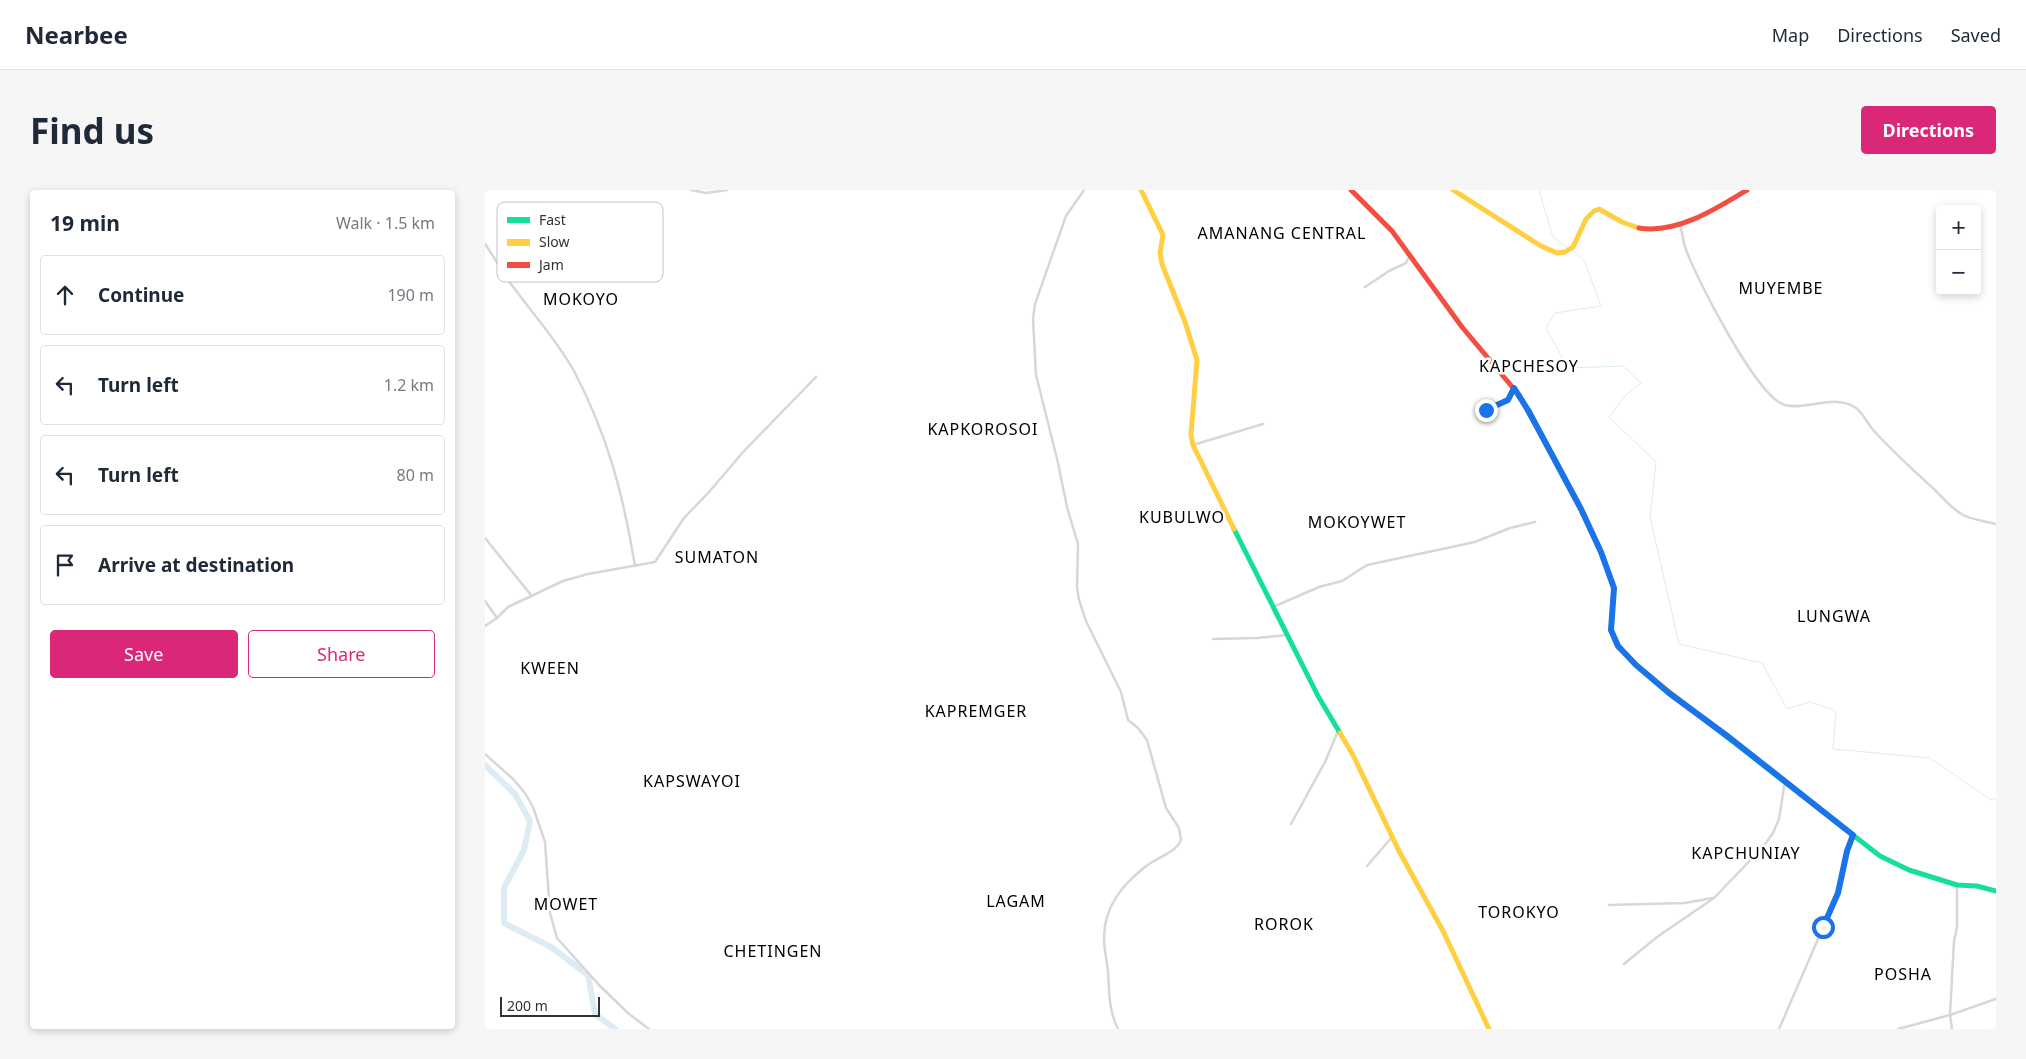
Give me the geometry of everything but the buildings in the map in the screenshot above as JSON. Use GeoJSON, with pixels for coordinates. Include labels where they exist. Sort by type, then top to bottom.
{"type":"FeatureCollection","features":[{"type":"Feature","properties":{"kind":"street"},"geometry":{"type":"LineString","coordinates":[[691,190],[706,193],[727,190]]}},
{"type":"Feature","properties":{"kind":"street"},"geometry":{"type":"LineString","coordinates":[[1084,190],[1066,216],[1035,304],[1033,319],[1036,375],[1069,515],[1078,544],[1077,588],[1082,610],[1121,692],[1128,720],[1138,728],[1147,740],[1166,808],[1179,828],[1181,840],[1175,848],[1145,866],[1121,888],[1108,912],[1104,936],[1111,1005],[1118,1029]]}},
{"type":"Feature","properties":{"kind":"street"},"geometry":{"type":"LineString","coordinates":[[1141,190],[1161,230],[1163,239],[1160,253],[1162,264],[1185,322],[1197,360],[1191,422],[1193,445],[1211,487],[1236,530],[1318,696],[1353,756],[1392,837],[1443,931],[1489,1029]]}},
{"type":"Feature","properties":{"kind":"street"},"geometry":{"type":"LineString","coordinates":[[1351,190],[1392,230],[1462,327],[1492,365],[1514,388],[1528,410],[1576,500],[1601,552],[1614,588],[1611,630],[1618,646],[1636,665],[1669,693],[1892,863],[1957,885],[1977,886],[1996,891]]}},
{"type":"Feature","properties":{"kind":"street"},"geometry":{"type":"LineString","coordinates":[[1453,190],[1553,252],[1565,252],[1573,247],[1590,214],[1595,210],[1599,209],[1617,221],[1648,229],[1680,223],[1716,209],[1747,190]]}},
{"type":"Feature","properties":{"kind":"street"},"geometry":{"type":"LineString","coordinates":[[1680,223],[1688,254],[1729,337],[1737,351],[1774,398],[1786,406],[1833,403],[1850,405],[1860,412],[1873,430],[1894,452],[1956,511],[1974,519],[1996,524]]}},
{"type":"Feature","properties":{"kind":"street"},"geometry":{"type":"LineString","coordinates":[[485,244],[497,264]]}},
{"type":"Feature","properties":{"kind":"street"},"geometry":{"type":"LineString","coordinates":[[1365,287],[1389,271],[1406,263],[1410,254]]}},
{"type":"Feature","properties":{"kind":"street"},"geometry":{"type":"LineString","coordinates":[[509,282],[560,349],[596,417],[613,460],[635,566]]}},
{"type":"Feature","properties":{"kind":"street"},"geometry":{"type":"LineString","coordinates":[[485,626],[508,607],[577,577],[651,564],[658,559],[688,513],[709,492],[744,451],[816,377]]}},
{"type":"Feature","properties":{"kind":"street"},"geometry":{"type":"LineString","coordinates":[[1487,419],[1487,408],[1508,400],[1514,388]]}},
{"type":"Feature","properties":{"kind":"street"},"geometry":{"type":"LineString","coordinates":[[1193,445],[1263,424]]}},
{"type":"Feature","properties":{"kind":"street"},"geometry":{"type":"LineString","coordinates":[[1273,607],[1319,586],[1336,583],[1367,565],[1475,542],[1510,528],[1535,522]]}},
{"type":"Feature","properties":{"kind":"street"},"geometry":{"type":"LineString","coordinates":[[485,538],[531,596]]}},
{"type":"Feature","properties":{"kind":"street"},"geometry":{"type":"LineString","coordinates":[[485,601],[497,618]]}},
{"type":"Feature","properties":{"kind":"street"},"geometry":{"type":"LineString","coordinates":[[1213,639],[1257,638],[1287,634]]}},
{"type":"Feature","properties":{"kind":"street"},"geometry":{"type":"LineString","coordinates":[[1291,824],[1325,762],[1338,731]]}},
{"type":"Feature","properties":{"kind":"street"},"geometry":{"type":"LineString","coordinates":[[485,754],[513,779],[525,793],[533,807],[545,842],[550,913],[557,938],[599,986],[629,1014],[649,1029]]}},
{"type":"Feature","properties":{"kind":"street"},"geometry":{"type":"LineString","coordinates":[[1624,964],[1657,937],[1714,898],[1763,847],[1773,833],[1779,819],[1785,780]]}},
{"type":"Feature","properties":{"kind":"street"},"geometry":{"type":"LineString","coordinates":[[1779,1029],[1838,893],[1847,851],[1853,835]]}},
{"type":"Feature","properties":{"kind":"street"},"geometry":{"type":"LineString","coordinates":[[1367,866],[1392,837]]}},
{"type":"Feature","properties":{"kind":"street"},"geometry":{"type":"LineString","coordinates":[[1952,1029],[1950,1015],[1953,941],[1957,927],[1957,885]]}},
{"type":"Feature","properties":{"kind":"street"},"geometry":{"type":"LineString","coordinates":[[1609,905],[1685,903],[1714,898]]}},
{"type":"Feature","properties":{"kind":"street"},"geometry":{"type":"LineString","coordinates":[[1898,1029],[1996,1000]]}},
{"type":"Feature","properties":{"kind":"waterway"},"geometry":{"type":"LineString","coordinates":[[1539,190],[1553,237],[1568,248]]}},
{"type":"Feature","properties":{"kind":"waterway"},"geometry":{"type":"LineString","coordinates":[[1572,250],[1584,260],[1601,306],[1555,313],[1546,328],[1568,368],[1623,366],[1641,383],[1625,396],[1609,417],[1656,462],[1650,517],[1679,644],[1762,663],[1787,709],[1810,702],[1836,711],[1833,749],[1930,758],[1991,800],[1996,798]]}},
{"type":"Feature","properties":{"kind":"waterway"},"geometry":{"type":"LineString","coordinates":[[485,765],[515,794],[530,821],[524,850],[504,888],[504,923],[551,947],[588,975],[595,1014],[615,1029]]}},
{"type":"Feature","properties":{"kind":"traffic: fast"},"geometry":{"type":"LineString","coordinates":[[1234,529],[1318,696],[1340,733]]}},
{"type":"Feature","properties":{"kind":"traffic: fast"},"geometry":{"type":"LineString","coordinates":[[1691,709],[1880,856],[1909,870],[1957,885],[1977,886],[1996,891]]}},
{"type":"Feature","properties":{"kind":"traffic: slow"},"geometry":{"type":"LineString","coordinates":[[1141,190],[1163,235],[1160,253],[1162,264],[1185,322],[1197,360],[1191,435],[1193,445],[1234,529]]}},
{"type":"Feature","properties":{"kind":"traffic: slow"},"geometry":{"type":"LineString","coordinates":[[1453,190],[1541,246],[1557,253],[1565,252],[1573,247],[1586,219],[1599,209],[1622,222],[1639,228]]}},
{"type":"Feature","properties":{"kind":"traffic: slow"},"geometry":{"type":"LineString","coordinates":[[1534,422],[1581,509],[1601,552],[1614,588],[1611,630],[1618,647],[1636,665],[1691,709]]}},
{"type":"Feature","properties":{"kind":"traffic: slow"},"geometry":{"type":"LineString","coordinates":[[1340,733],[1353,755],[1399,851],[1443,931],[1489,1029]]}},
{"type":"Feature","properties":{"kind":"traffic: jam"},"geometry":{"type":"LineString","coordinates":[[1351,190],[1392,231],[1462,327],[1519,395],[1534,422]]}},
{"type":"Feature","properties":{"kind":"traffic: jam"},"geometry":{"type":"LineString","coordinates":[[1639,228],[1653,229],[1682,224],[1709,212],[1747,190]]}},
{"type":"Feature","properties":{"kind":"district","name":"AMANANG CENTRAL"},"geometry":{"type":"Point","coordinates":[1282,233]}},
{"type":"Feature","properties":{"kind":"district","name":"MUYEMBE"},"geometry":{"type":"Point","coordinates":[1781,288]}},
{"type":"Feature","properties":{"kind":"district","name":"MOKOYO"},"geometry":{"type":"Point","coordinates":[581,299]}},
{"type":"Feature","properties":{"kind":"district","name":"KAPCHESOY"},"geometry":{"type":"Point","coordinates":[1529,366]}},
{"type":"Feature","properties":{"kind":"district","name":"KAPKOROSOI"},"geometry":{"type":"Point","coordinates":[983,429]}},
{"type":"Feature","properties":{"kind":"district","name":"KUBULWO"},"geometry":{"type":"Point","coordinates":[1182,517]}},
{"type":"Feature","properties":{"kind":"district","name":"MOKOYWET"},"geometry":{"type":"Point","coordinates":[1357,522]}},
{"type":"Feature","properties":{"kind":"district","name":"SUMATON"},"geometry":{"type":"Point","coordinates":[717,557]}},
{"type":"Feature","properties":{"kind":"district","name":"LUNGWA"},"geometry":{"type":"Point","coordinates":[1834,616]}},
{"type":"Feature","properties":{"kind":"district","name":"KWEEN"},"geometry":{"type":"Point","coordinates":[550,668]}},
{"type":"Feature","properties":{"kind":"district","name":"KAPREMGER"},"geometry":{"type":"Point","coordinates":[976,711]}},
{"type":"Feature","properties":{"kind":"district","name":"KAPSWAYOI"},"geometry":{"type":"Point","coordinates":[692,781]}},
{"type":"Feature","properties":{"kind":"district","name":"KAPCHUNIAY"},"geometry":{"type":"Point","coordinates":[1746,853]}},
{"type":"Feature","properties":{"kind":"district","name":"LAGAM"},"geometry":{"type":"Point","coordinates":[1016,901]}},
{"type":"Feature","properties":{"kind":"district","name":"MOWET"},"geometry":{"type":"Point","coordinates":[566,904]}},
{"type":"Feature","properties":{"kind":"district","name":"TOROKYO"},"geometry":{"type":"Point","coordinates":[1519,912]}},
{"type":"Feature","properties":{"kind":"district","name":"ROROK"},"geometry":{"type":"Point","coordinates":[1284,924]}},
{"type":"Feature","properties":{"kind":"district","name":"CHETINGEN"},"geometry":{"type":"Point","coordinates":[773,951]}},
{"type":"Feature","properties":{"kind":"district","name":"POSHA"},"geometry":{"type":"Point","coordinates":[1903,974]}},
{"type":"Feature","properties":{"kind":"route"},"geometry":{"type":"LineString","coordinates":[[1486,410],[1491,406],[1508,400],[1514,388],[1528,410],[1581,509],[1601,552],[1614,588],[1611,630],[1618,646],[1636,665],[1669,693],[1730,738],[1853,835],[1847,851],[1838,893],[1823,927]]}}]}
